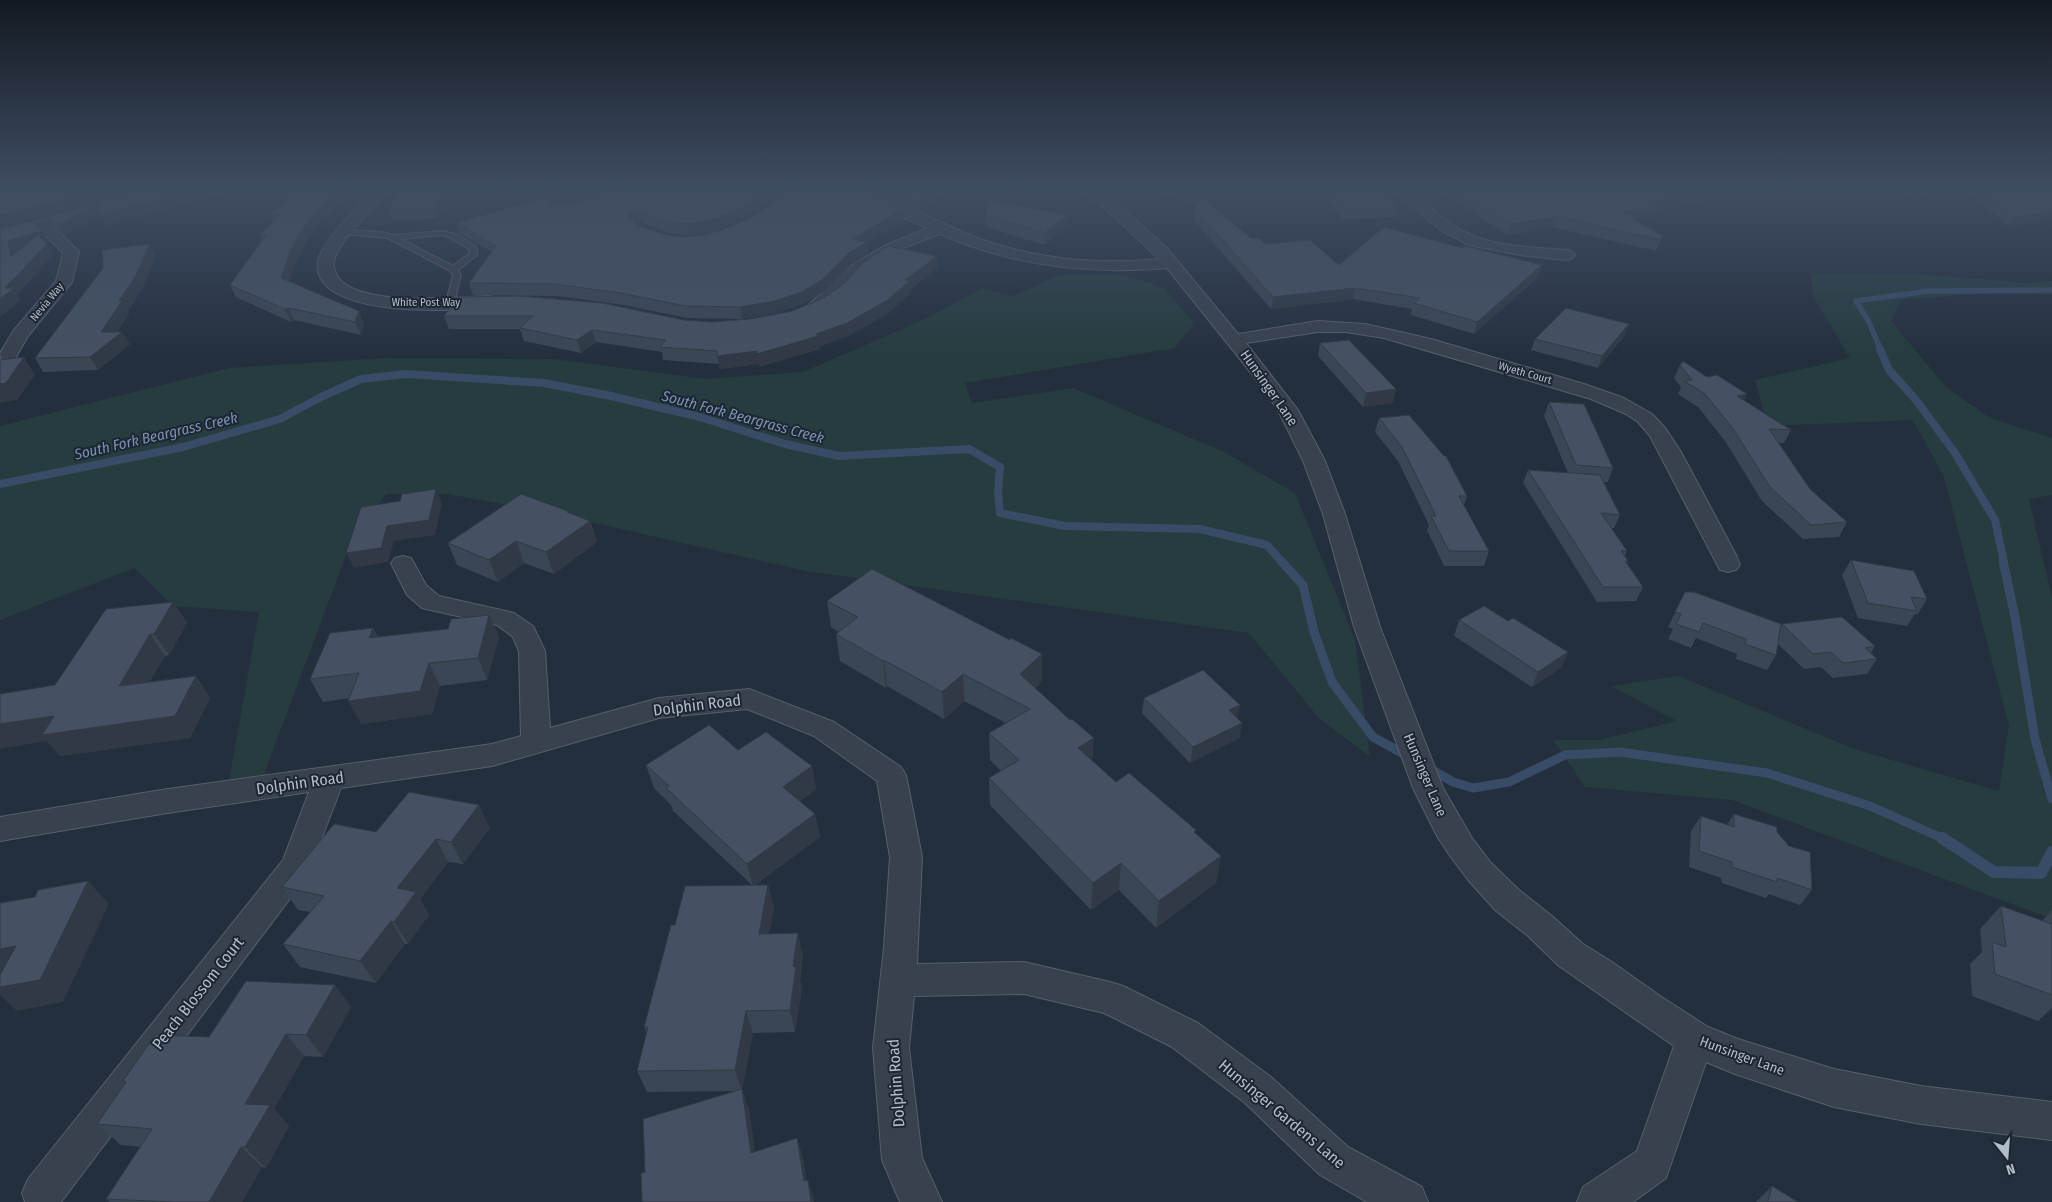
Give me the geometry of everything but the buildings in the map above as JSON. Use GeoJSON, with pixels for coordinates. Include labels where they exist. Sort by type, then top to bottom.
{"type":"FeatureCollection","features":[{"type":"Feature","properties":{"kind":"street","name":"Nevia Way"},"geometry":{"type":"LineString","coordinates":[[8,355],[20,334],[57,291],[67,273],[71,252],[64,245]]}},
{"type":"Feature","properties":{"kind":"street","name":"White Post Way"},"geometry":{"type":"LineString","coordinates":[[335,245],[326,261],[326,277],[338,290],[365,299],[382,302],[507,301]]}},
{"type":"Feature","properties":{"kind":"street"},"geometry":{"type":"LineString","coordinates":[[799,314],[823,302],[862,266],[884,252],[900,245]]}},
{"type":"Feature","properties":{"kind":"street"},"geometry":{"type":"LineString","coordinates":[[982,245],[1056,265],[1084,267],[1139,267],[1165,257]]}},
{"type":"Feature","properties":{"kind":"street","name":"Hunsinger Lane"},"geometry":{"type":"LineString","coordinates":[[1152,245],[1165,257],[1234,340],[1288,410],[1314,461],[1334,514],[1367,627],[1428,788],[1448,827],[1461,847],[1480,872],[1507,900],[1540,926],[1571,955],[1600,973],[1647,1008],[1695,1039],[1735,1056],[1834,1088],[1921,1105],[2052,1121]]}},
{"type":"Feature","properties":{"kind":"street"},"geometry":{"type":"LineString","coordinates":[[1495,245],[1510,249],[1567,255]]}},
{"type":"Feature","properties":{"kind":"street","name":"Wyeth Court"},"geometry":{"type":"LineString","coordinates":[[1234,340],[1312,328],[1347,327],[1369,329],[1571,387],[1623,404],[1651,424],[1671,454],[1713,531],[1728,564]]}},
{"type":"Feature","properties":{"kind":"street"},"geometry":{"type":"LineString","coordinates":[[403,563],[416,589],[431,602],[505,619],[524,632],[532,651],[536,742]]}},
{"type":"Feature","properties":{"kind":"street","name":"Dolphin Road"},"geometry":{"type":"LineString","coordinates":[[0,829],[162,802],[492,754],[659,708],[749,699],[824,729],[891,775],[906,857],[898,981],[891,1048],[902,1160],[921,1202]]}},
{"type":"Feature","properties":{"kind":"street","name":"Peach Blossom Court"},"geometry":{"type":"LineString","coordinates":[[42,1193],[296,867],[328,779]]}},
{"type":"Feature","properties":{"kind":"street","name":"Hunsinger Gardens Lane"},"geometry":{"type":"LineString","coordinates":[[898,981],[954,978],[1024,978],[1110,998],[1185,1035],[1258,1090],[1334,1161],[1407,1202]]}},
{"type":"Feature","properties":{"kind":"street"},"geometry":{"type":"LineString","coordinates":[[1598,1202],[1652,1164],[1695,1039]]}},
{"type":"Feature","properties":{"kind":"lane"},"geometry":{"type":"LineString","coordinates":[[407,245],[454,270],[457,275],[450,302]]}},
{"type":"Feature","properties":{"kind":"lane"},"geometry":{"type":"LineString","coordinates":[[454,270],[474,254],[473,248],[468,245]]}},
{"type":"Feature","properties":{"kind":"green space"},"geometry":{"type":"Polygon","coordinates":[[[1811,273],[1932,275],[2027,283],[2052,281],[2052,295],[1975,294],[1901,300],[1891,321],[1946,387],[1990,418],[2052,438],[2052,495],[2029,499],[2052,598],[2052,919],[1732,800],[1585,787],[1553,740],[1599,740],[1677,721],[1611,686],[1679,676],[1854,749],[1999,791],[2009,726],[1944,477],[1913,420],[1768,426],[1755,380],[1850,358],[1813,296],[1811,273]]]}},
{"type":"Feature","properties":{"kind":"green space"},"geometry":{"type":"Polygon","coordinates":[[[1060,275],[1124,275],[1164,288],[1194,323],[1175,348],[965,383],[972,403],[1073,388],[1222,451],[1295,493],[1355,640],[1370,757],[1318,717],[1249,633],[806,571],[542,511],[447,494],[386,494],[351,542],[264,774],[229,781],[259,612],[173,606],[134,568],[0,620],[0,426],[229,368],[387,358],[554,359],[705,379],[803,372],[923,320],[983,288],[1013,296],[1060,275]]]}},
{"type":"Feature","properties":{"kind":"waterway","name":"South Fork Beargrass Creek"},"geometry":{"type":"LineString","coordinates":[[1881,351],[1869,322],[1856,301],[1929,291],[2052,290]]}},
{"type":"Feature","properties":{"kind":"waterway","name":"South Fork Beargrass Creek"},"geometry":{"type":"LineString","coordinates":[[1880,349],[1889,370],[1916,400],[1955,453],[1995,520],[2004,562]]}},
{"type":"Feature","properties":{"kind":"waterway","name":"South Fork Beargrass Creek"},"geometry":{"type":"LineString","coordinates":[[0,484],[183,447],[280,419],[321,397],[361,379],[406,374],[544,383],[611,396],[700,417],[785,444],[839,456],[969,449],[1000,467],[998,492],[1000,513],[1065,526],[1200,529],[1267,545],[1282,562]]}},
{"type":"Feature","properties":{"kind":"waterway","name":"South Fork Beargrass Creek"},"geometry":{"type":"LineString","coordinates":[[1281,561],[1303,585],[1314,632],[1332,682],[1373,737],[1409,757]]}},
{"type":"Feature","properties":{"kind":"waterway","name":"South Fork Beargrass Creek"},"geometry":{"type":"LineString","coordinates":[[2003,561],[2015,617],[2035,739],[2052,799]]}},
{"type":"Feature","properties":{"kind":"waterway","name":"South Fork Beargrass Creek"},"geometry":{"type":"LineString","coordinates":[[1427,767],[1453,782],[1473,788],[1509,782],[1565,755],[1620,752],[1767,773],[1870,806],[1943,838]]}},
{"type":"Feature","properties":{"kind":"waterway","name":"South Fork Beargrass Creek"},"geometry":{"type":"LineString","coordinates":[[1943,838],[1994,872],[2041,873],[2052,852]]}}]}
